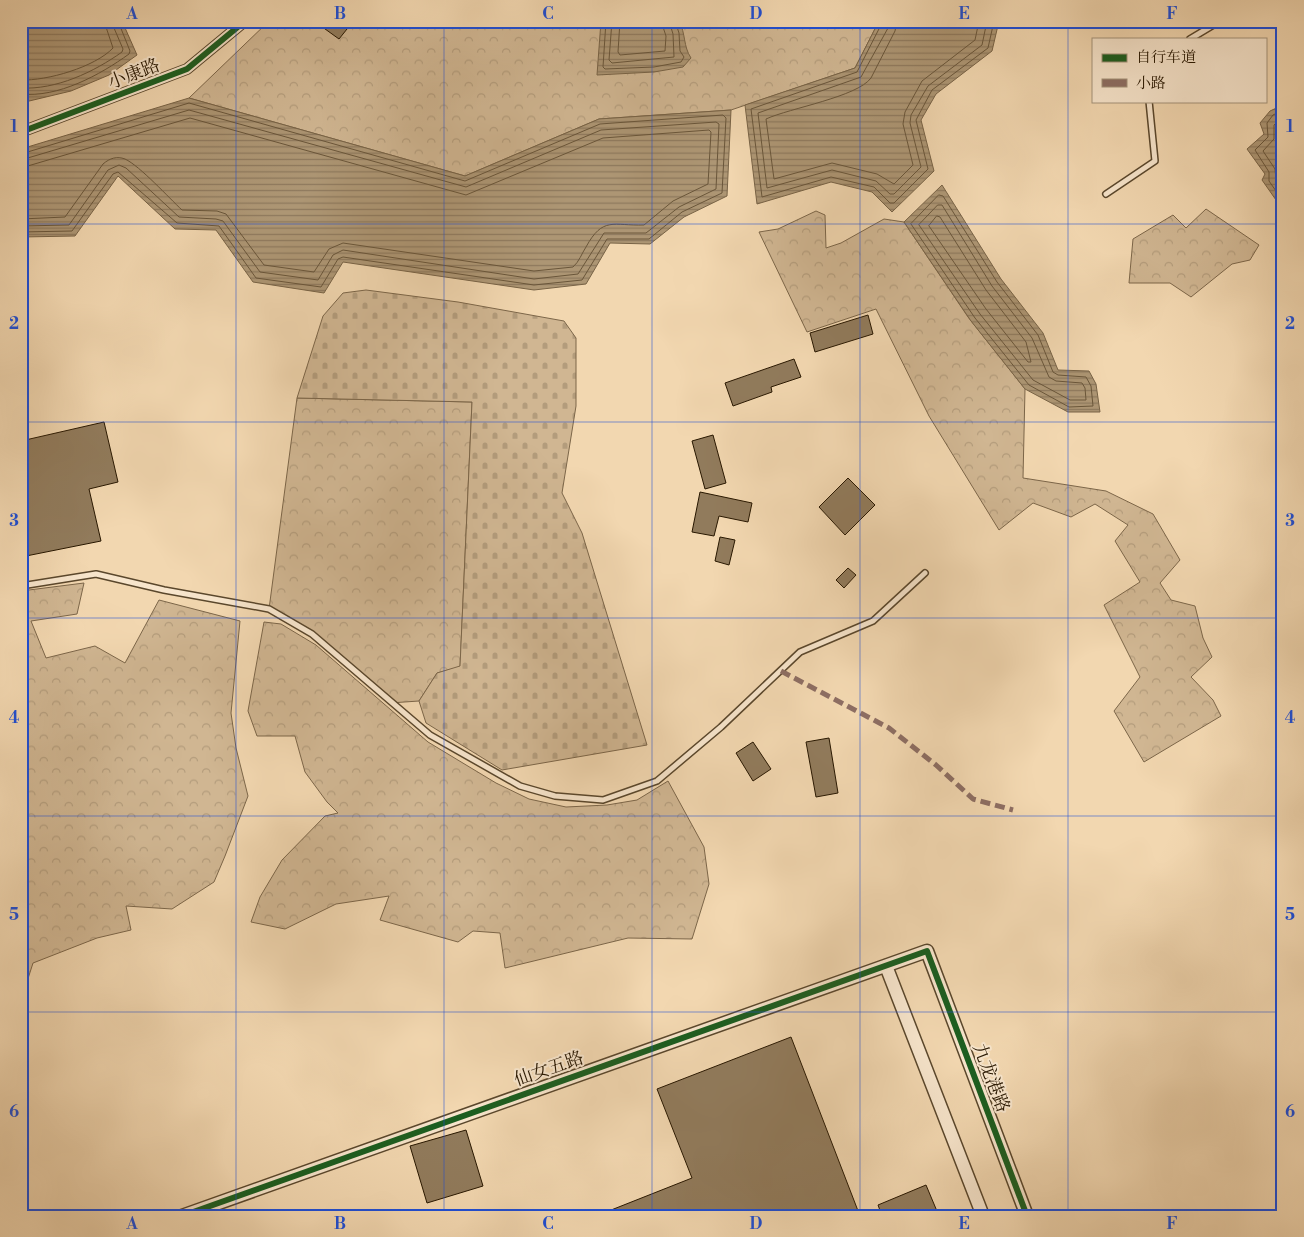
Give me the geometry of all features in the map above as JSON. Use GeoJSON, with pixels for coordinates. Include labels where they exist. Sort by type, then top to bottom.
{"type":"FeatureCollection","features":[{"type":"Feature","properties":{"kind":"street","name":"小康路"},"geometry":{"type":"LineString","coordinates":[[21,132],[187,70],[245,21]]}},
{"type":"Feature","properties":{"kind":"street","name":"仙女五路"},"geometry":{"type":"LineString","coordinates":[[204,1216],[928,954]]}},
{"type":"Feature","properties":{"kind":"street","name":"九龙港路"},"geometry":{"type":"LineString","coordinates":[[928,954],[1027,1216]]}},
{"type":"Feature","properties":{"kind":"street","name":"仙女五路"},"geometry":{"type":"LineString","coordinates":[[182,1216],[887,970]]}},
{"type":"Feature","properties":{"kind":"street"},"geometry":{"type":"LineString","coordinates":[[887,970],[983,1216]]}},
{"type":"Feature","properties":{"kind":"lane"},"geometry":{"type":"LineString","coordinates":[[1192,38],[1220,21]]}},
{"type":"Feature","properties":{"kind":"lane"},"geometry":{"type":"LineString","coordinates":[[1106,194],[1155,161],[1149,102]]}},
{"type":"Feature","properties":{"kind":"lane"},"geometry":{"type":"LineString","coordinates":[[21,586],[96,574],[164,590],[270,609],[312,634],[430,735],[520,786],[555,796],[604,800],[658,781],[721,727],[800,652],[873,621],[926,573]]}},
{"type":"Feature","properties":{"kind":"green space"},"geometry":{"type":"Polygon","coordinates":[[[269,21],[879,21],[855,68],[731,110],[599,119],[465,176],[189,98],[269,21]]]}},
{"type":"Feature","properties":{"kind":"green space"},"geometry":{"type":"Polygon","coordinates":[[[1206,209],[1259,245],[1250,260],[1232,264],[1191,297],[1170,283],[1129,283],[1133,239],[1173,215],[1186,228],[1206,209]]]}},
{"type":"Feature","properties":{"kind":"green space"},"geometry":{"type":"Polygon","coordinates":[[[816,211],[825,215],[826,248],[841,243],[884,219],[904,222],[968,317],[1025,389],[1023,478],[1106,491],[1153,514],[1180,560],[1160,583],[1171,600],[1195,606],[1203,638],[1212,657],[1191,677],[1213,700],[1221,716],[1144,762],[1114,711],[1140,677],[1104,605],[1140,582],[1115,541],[1128,525],[1095,504],[1071,517],[1033,503],[999,530],[929,416],[876,309],[807,332],[759,232],[778,229],[816,211]]]}},
{"type":"Feature","properties":{"kind":"green space"},"geometry":{"type":"Polygon","coordinates":[[[366,290],[458,302],[564,321],[576,338],[576,406],[562,493],[582,533],[647,745],[502,770],[426,723],[419,701],[437,673],[460,666],[472,402],[297,398],[323,316],[343,293],[366,290]]]}},
{"type":"Feature","properties":{"kind":"green space"},"geometry":{"type":"Polygon","coordinates":[[[297,398],[472,402],[460,667],[437,673],[419,701],[390,703],[312,634],[269,609],[297,398]]]}},
{"type":"Feature","properties":{"kind":"green space"},"geometry":{"type":"Polygon","coordinates":[[[84,583],[77,614],[31,621],[46,658],[95,646],[125,663],[159,600],[240,621],[231,713],[236,748],[248,796],[214,882],[172,909],[126,906],[131,930],[97,938],[33,963],[25,988],[21,991],[21,591],[84,583]]]}},
{"type":"Feature","properties":{"kind":"green space"},"geometry":{"type":"Polygon","coordinates":[[[264,622],[281,624],[316,645],[428,742],[496,783],[529,799],[566,807],[607,805],[637,800],[668,781],[704,847],[709,884],[692,939],[628,938],[505,968],[500,933],[473,931],[458,942],[380,920],[389,896],[336,904],[285,929],[251,922],[260,897],[282,860],[325,816],[338,813],[327,802],[305,772],[295,736],[257,736],[248,711],[264,622]]]}},
{"type":"Feature","properties":{"kind":"water"},"geometry":{"type":"Polygon","coordinates":[[[21,21],[122,21],[137,55],[109,75],[71,91],[25,102],[21,95],[21,21]]]}},
{"type":"Feature","properties":{"kind":"water"},"geometry":{"type":"Polygon","coordinates":[[[601,21],[679,21],[691,58],[683,67],[654,72],[597,75],[601,21]]]}},
{"type":"Feature","properties":{"kind":"water"},"geometry":{"type":"Polygon","coordinates":[[[879,21],[999,21],[992,51],[936,94],[921,120],[934,171],[892,212],[872,192],[831,182],[757,204],[745,105],[855,68],[879,21]]]}},
{"type":"Feature","properties":{"kind":"water"},"geometry":{"type":"Polygon","coordinates":[[[189,98],[465,176],[599,119],[731,110],[727,196],[684,217],[650,244],[610,243],[586,284],[534,290],[343,262],[324,293],[253,282],[216,230],[175,229],[118,176],[75,236],[21,237],[21,149],[189,98]]]}},
{"type":"Feature","properties":{"kind":"water"},"geometry":{"type":"Polygon","coordinates":[[[1283,105],[1283,210],[1262,180],[1265,174],[1247,149],[1264,134],[1260,123],[1270,111],[1283,105]]]}},
{"type":"Feature","properties":{"kind":"water"},"geometry":{"type":"Polygon","coordinates":[[[942,185],[1001,279],[1043,333],[1058,370],[1089,371],[1096,384],[1100,412],[1068,412],[1025,389],[971,321],[904,222],[942,185]]]}},
{"type":"Feature","properties":{"kind":"building"},"geometry":{"type":"Polygon","coordinates":[[[314,21],[337,21],[347,29],[339,39],[314,21]]]}},
{"type":"Feature","properties":{"kind":"building"},"geometry":{"type":"Polygon","coordinates":[[[868,315],[873,334],[815,352],[810,333],[868,315]]]}},
{"type":"Feature","properties":{"kind":"building"},"geometry":{"type":"Polygon","coordinates":[[[794,359],[801,377],[771,387],[772,392],[733,406],[725,383],[794,359]]]}},
{"type":"Feature","properties":{"kind":"building"},"geometry":{"type":"Polygon","coordinates":[[[104,422],[118,482],[89,489],[101,541],[21,557],[21,441],[104,422]]]}},
{"type":"Feature","properties":{"kind":"building"},"geometry":{"type":"Polygon","coordinates":[[[713,435],[726,483],[705,489],[692,441],[713,435]]]}},
{"type":"Feature","properties":{"kind":"building"},"geometry":{"type":"Polygon","coordinates":[[[848,478],[875,505],[845,535],[819,507],[848,478]]]}},
{"type":"Feature","properties":{"kind":"building"},"geometry":{"type":"Polygon","coordinates":[[[700,492],[752,503],[748,522],[719,516],[714,536],[692,532],[700,492]]]}},
{"type":"Feature","properties":{"kind":"building"},"geometry":{"type":"Polygon","coordinates":[[[720,537],[735,540],[729,565],[715,561],[720,537]]]}},
{"type":"Feature","properties":{"kind":"building"},"geometry":{"type":"Polygon","coordinates":[[[848,568],[856,575],[844,588],[836,580],[848,568]]]}},
{"type":"Feature","properties":{"kind":"building"},"geometry":{"type":"Polygon","coordinates":[[[829,738],[838,793],[816,797],[806,742],[829,738]]]}},
{"type":"Feature","properties":{"kind":"building"},"geometry":{"type":"Polygon","coordinates":[[[753,742],[771,769],[753,781],[736,753],[753,742]]]}},
{"type":"Feature","properties":{"kind":"building"},"geometry":{"type":"Polygon","coordinates":[[[791,1037],[860,1216],[596,1216],[692,1178],[657,1089],[791,1037]]]}},
{"type":"Feature","properties":{"kind":"building"},"geometry":{"type":"Polygon","coordinates":[[[466,1130],[483,1186],[427,1203],[410,1146],[466,1130]]]}},
{"type":"Feature","properties":{"kind":"building"},"geometry":{"type":"Polygon","coordinates":[[[926,1185],[939,1216],[882,1216],[878,1205],[926,1185]]]}},
{"type":"Feature","properties":{"kind":"marked path"},"geometry":{"type":"LineString","coordinates":[[781,671],[889,728],[936,765],[973,799],[1013,810]]}},
{"type":"Feature","properties":{"kind":"cycle path"},"geometry":{"type":"LineString","coordinates":[[21,132],[187,69],[245,21]]}},
{"type":"Feature","properties":{"kind":"cycle path"},"geometry":{"type":"LineString","coordinates":[[182,1216],[927,951],[1027,1216]]}}]}
